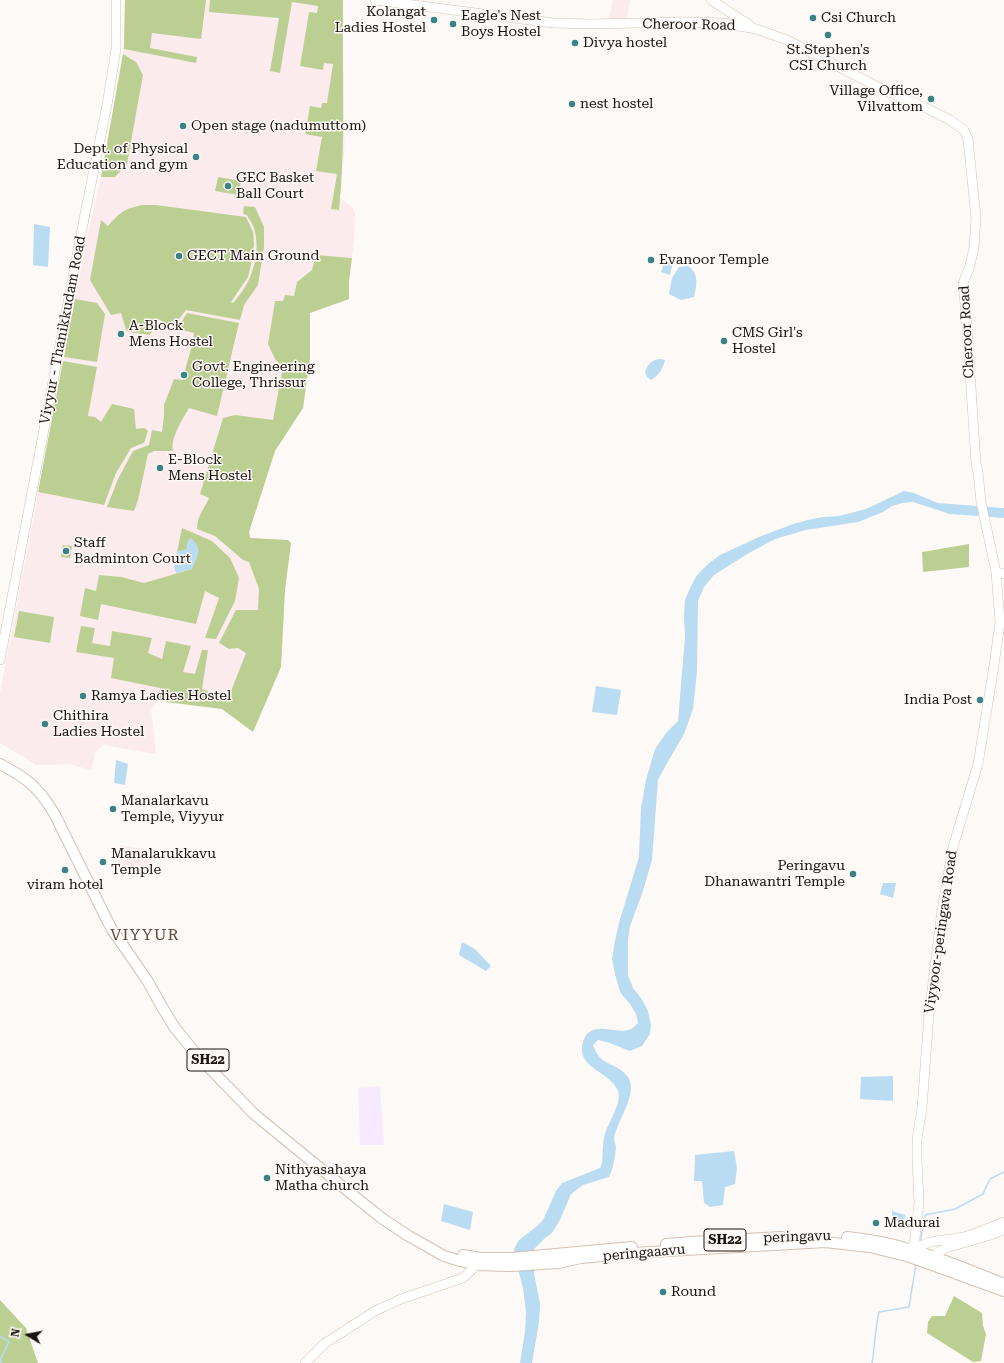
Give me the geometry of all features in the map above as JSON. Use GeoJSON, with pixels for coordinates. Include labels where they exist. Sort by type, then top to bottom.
{"type":"FeatureCollection","features":[{"type":"Feature","properties":{"kind":"main road","name":"Viyyur - Thanikkudam Road"},"geometry":{"type":"LineString","coordinates":[[0,660],[84,219],[108,105],[116,49],[116,0]]}},
{"type":"Feature","properties":{"kind":"main road","name":"Cheroor Road"},"geometry":{"type":"LineString","coordinates":[[375,0],[553,23],[589,24],[695,22],[723,23],[756,29],[787,40],[880,88],[931,110],[950,120],[964,130],[968,139],[976,218],[974,248],[969,269],[963,283],[976,464],[986,524],[1000,573]]}},
{"type":"Feature","properties":{"kind":"main road"},"geometry":{"type":"LineString","coordinates":[[711,0],[756,29]]}},
{"type":"Feature","properties":{"kind":"main road","name":"Viyyoor-peringava Road"},"geometry":{"type":"LineString","coordinates":[[916,1252],[919,1203],[916,1159],[917,1139],[922,1108],[929,1014],[939,935],[953,847],[978,764],[993,672],[1000,622],[1000,573]]}},
{"type":"Feature","properties":{"kind":"main road","name":"SH22"},"geometry":{"type":"LineString","coordinates":[[0,758],[27,773],[40,784],[50,796],[62,823],[115,925],[157,985],[174,1018],[213,1065],[238,1091],[265,1116],[383,1212],[432,1244],[478,1261],[513,1263],[537,1259]]}},
{"type":"Feature","properties":{"kind":"main road","name":"SH22"},"geometry":{"type":"LineString","coordinates":[[0,764],[22,776],[40,792],[62,823]]}},
{"type":"Feature","properties":{"kind":"main road"},"geometry":{"type":"LineString","coordinates":[[916,1252],[930,1242],[964,1237],[1004,1222]]}},
{"type":"Feature","properties":{"kind":"main road"},"geometry":{"type":"LineString","coordinates":[[933,1260],[937,1253],[946,1248],[994,1234],[1004,1229]]}},
{"type":"Feature","properties":{"kind":"main road","name":"peringavu"},"geometry":{"type":"LineString","coordinates":[[537,1259],[692,1242],[820,1235],[872,1240],[916,1252]]}},
{"type":"Feature","properties":{"kind":"main road","name":"peringaaavu"},"geometry":{"type":"LineString","coordinates":[[537,1259],[558,1262],[581,1258],[633,1253],[810,1242],[841,1243],[916,1252]]}},
{"type":"Feature","properties":{"kind":"main road","name":"SH22"},"geometry":{"type":"LineString","coordinates":[[916,1252],[1004,1291]]}},
{"type":"Feature","properties":{"kind":"main road","name":"SH22"},"geometry":{"type":"LineString","coordinates":[[933,1260],[1004,1284]]}},
{"type":"Feature","properties":{"kind":"main road"},"geometry":{"type":"LineString","coordinates":[[305,1363],[324,1344],[375,1311],[401,1299],[463,1278],[478,1261]]}},
{"type":"Feature","properties":{"kind":"shaded area","name":"Govt. Engineering College, Thrissur"},"geometry":{"type":"Polygon","coordinates":[[[125,0],[343,0],[341,82],[345,141],[340,198],[352,207],[355,213],[354,240],[349,281],[349,299],[310,313],[310,358],[303,408],[275,451],[249,532],[250,538],[288,540],[291,543],[285,590],[281,667],[253,732],[222,709],[158,701],[151,710],[156,754],[103,745],[96,751],[91,770],[69,764],[36,765],[0,743],[0,693],[85,248],[101,177],[123,54],[125,0]]]}},
{"type":"Feature","properties":{"kind":"shaded area"},"geometry":{"type":"Polygon","coordinates":[[[613,0],[630,0],[626,21],[609,20],[613,0]]]}},
{"type":"Feature","properties":{"kind":"shaded area"},"geometry":{"type":"Polygon","coordinates":[[[120,845],[151,851],[148,872],[118,865],[120,845]]]}},
{"type":"Feature","properties":{"kind":"shaded area"},"geometry":{"type":"Polygon","coordinates":[[[380,1086],[384,1145],[360,1145],[358,1088],[380,1086]]]}},
{"type":"Feature","properties":{"kind":"green space"},"geometry":{"type":"Polygon","coordinates":[[[125,0],[206,0],[201,39],[152,33],[150,48],[197,57],[196,63],[124,49],[125,0]]]}},
{"type":"Feature","properties":{"kind":"green space"},"geometry":{"type":"Polygon","coordinates":[[[210,0],[343,0],[343,131],[339,210],[331,209],[337,174],[316,171],[322,137],[305,134],[310,106],[321,108],[322,103],[327,103],[333,64],[324,63],[323,70],[300,66],[309,12],[317,13],[318,6],[292,2],[280,73],[270,71],[279,18],[209,12],[210,0]]]}},
{"type":"Feature","properties":{"kind":"green space"},"geometry":{"type":"Polygon","coordinates":[[[123,54],[136,62],[143,75],[127,164],[115,177],[101,177],[123,54]]]}},
{"type":"Feature","properties":{"kind":"green space","name":"GEC Basket Ball Court"},"geometry":{"type":"Polygon","coordinates":[[[218,177],[241,181],[239,195],[215,191],[218,177]]]}},
{"type":"Feature","properties":{"kind":"green space","name":"GECT Main Ground"},"geometry":{"type":"Polygon","coordinates":[[[142,205],[156,205],[246,217],[253,232],[254,244],[252,260],[248,277],[231,302],[233,303],[244,288],[253,270],[256,252],[254,230],[247,215],[243,214],[244,206],[255,207],[264,227],[264,247],[258,285],[244,305],[240,320],[186,310],[174,325],[167,324],[158,319],[150,335],[129,332],[126,330],[121,313],[111,315],[90,280],[101,220],[108,226],[123,212],[142,205]]]}},
{"type":"Feature","properties":{"kind":"green space"},"geometry":{"type":"Polygon","coordinates":[[[316,255],[352,258],[349,281],[349,299],[310,313],[310,358],[303,408],[275,451],[249,532],[250,538],[288,540],[291,543],[285,590],[281,667],[253,732],[222,709],[158,701],[160,688],[111,678],[114,658],[76,652],[81,626],[95,628],[92,643],[110,646],[112,631],[152,638],[148,653],[162,659],[166,641],[191,646],[183,672],[195,674],[202,650],[208,650],[202,689],[228,699],[246,653],[238,648],[229,649],[219,643],[236,610],[258,610],[259,589],[249,562],[243,560],[215,536],[197,529],[199,516],[209,498],[200,494],[223,418],[235,415],[273,420],[283,367],[275,359],[268,344],[275,301],[283,301],[285,295],[294,296],[297,282],[312,270],[316,255]]]}},
{"type":"Feature","properties":{"kind":"green space"},"geometry":{"type":"Polygon","coordinates":[[[75,299],[97,303],[105,314],[97,362],[64,357],[75,299]]]}},
{"type":"Feature","properties":{"kind":"green space"},"geometry":{"type":"Polygon","coordinates":[[[187,313],[239,323],[217,416],[189,408],[175,435],[173,441],[173,451],[154,451],[148,454],[138,500],[134,511],[107,507],[118,479],[133,451],[149,445],[152,430],[162,432],[164,405],[174,379],[183,380],[193,339],[194,333],[177,329],[187,313]]]}},
{"type":"Feature","properties":{"kind":"green space"},"geometry":{"type":"Polygon","coordinates":[[[63,361],[97,367],[88,416],[95,417],[101,422],[112,404],[134,409],[136,429],[144,428],[148,431],[144,443],[131,448],[116,473],[104,505],[38,492],[63,361]]]}},
{"type":"Feature","properties":{"kind":"green space"},"geometry":{"type":"Polygon","coordinates":[[[182,528],[212,541],[230,558],[239,578],[235,601],[216,639],[205,638],[219,598],[205,591],[196,624],[101,604],[98,620],[80,616],[85,588],[96,591],[99,575],[121,577],[144,583],[192,569],[188,541],[187,549],[177,552],[182,528]]]}},
{"type":"Feature","properties":{"kind":"green space"},"geometry":{"type":"Polygon","coordinates":[[[969,544],[969,567],[923,572],[922,552],[969,544]]]}},
{"type":"Feature","properties":{"kind":"green space","name":"Staff Badminton Court"},"geometry":{"type":"Polygon","coordinates":[[[63,545],[72,546],[70,558],[61,557],[63,545]]]}},
{"type":"Feature","properties":{"kind":"green space"},"geometry":{"type":"Polygon","coordinates":[[[19,611],[54,617],[50,643],[14,637],[19,611]]]}},
{"type":"Feature","properties":{"kind":"green space"},"geometry":{"type":"Polygon","coordinates":[[[954,1296],[982,1313],[983,1326],[986,1334],[981,1361],[973,1362],[927,1333],[928,1322],[932,1316],[945,1316],[954,1296]]]}},
{"type":"Feature","properties":{"kind":"green space"},"geometry":{"type":"Polygon","coordinates":[[[0,1300],[26,1328],[38,1363],[0,1363],[0,1300]]]}},
{"type":"Feature","properties":{"kind":"water"},"geometry":{"type":"Polygon","coordinates":[[[34,224],[50,227],[48,267],[33,265],[34,224]]]}},
{"type":"Feature","properties":{"kind":"water"},"geometry":{"type":"Polygon","coordinates":[[[665,260],[673,262],[670,275],[661,272],[665,260]]]}},
{"type":"Feature","properties":{"kind":"water"},"geometry":{"type":"Polygon","coordinates":[[[688,266],[692,269],[696,276],[695,293],[694,297],[681,300],[669,294],[672,278],[679,267],[688,266]]]}},
{"type":"Feature","properties":{"kind":"water"},"geometry":{"type":"Polygon","coordinates":[[[660,359],[665,360],[663,366],[660,372],[651,380],[647,377],[645,372],[646,369],[652,361],[660,359]]]}},
{"type":"Feature","properties":{"kind":"water"},"geometry":{"type":"Polygon","coordinates":[[[904,491],[914,493],[938,503],[1004,508],[1004,518],[950,514],[913,502],[902,503],[892,506],[883,512],[858,522],[806,530],[775,539],[714,575],[704,587],[698,601],[697,672],[693,709],[684,734],[658,780],[652,860],[642,894],[630,926],[628,940],[628,975],[633,988],[641,998],[648,1011],[651,1025],[650,1034],[642,1046],[630,1051],[598,1040],[593,1045],[596,1052],[604,1061],[624,1072],[628,1077],[631,1084],[629,1100],[614,1139],[616,1148],[613,1167],[609,1177],[583,1185],[571,1194],[560,1220],[552,1233],[534,1249],[534,1273],[540,1304],[539,1322],[532,1363],[520,1363],[525,1332],[526,1312],[523,1288],[514,1249],[519,1240],[543,1220],[556,1191],[562,1183],[600,1168],[602,1164],[605,1135],[615,1111],[619,1095],[614,1084],[588,1064],[584,1058],[582,1051],[583,1041],[587,1034],[593,1030],[606,1029],[620,1031],[632,1028],[638,1023],[636,1014],[620,992],[612,959],[619,923],[639,857],[641,808],[646,780],[655,749],[666,733],[678,721],[685,637],[685,600],[690,588],[697,575],[720,555],[759,537],[808,520],[839,516],[866,509],[904,491]]]}},
{"type":"Feature","properties":{"kind":"water"},"geometry":{"type":"Polygon","coordinates":[[[191,538],[195,542],[198,549],[196,560],[192,569],[176,573],[174,567],[177,552],[186,549],[188,541],[191,538]]]}},
{"type":"Feature","properties":{"kind":"water"},"geometry":{"type":"Polygon","coordinates":[[[596,686],[621,690],[617,715],[592,712],[596,686]]]}},
{"type":"Feature","properties":{"kind":"water"},"geometry":{"type":"Polygon","coordinates":[[[116,760],[128,764],[125,785],[114,783],[116,760]]]}},
{"type":"Feature","properties":{"kind":"water"},"geometry":{"type":"Polygon","coordinates":[[[883,883],[896,883],[893,898],[880,894],[883,883]]]}},
{"type":"Feature","properties":{"kind":"water"},"geometry":{"type":"Polygon","coordinates":[[[462,942],[475,949],[491,966],[486,971],[459,955],[462,942]]]}},
{"type":"Feature","properties":{"kind":"water"},"geometry":{"type":"Polygon","coordinates":[[[893,1076],[893,1101],[860,1099],[861,1077],[893,1076]]]}},
{"type":"Feature","properties":{"kind":"water"},"geometry":{"type":"Polygon","coordinates":[[[734,1151],[737,1168],[735,1184],[725,1187],[723,1205],[710,1207],[704,1203],[702,1181],[694,1181],[695,1155],[734,1151]]]}},
{"type":"Feature","properties":{"kind":"water"},"geometry":{"type":"Polygon","coordinates":[[[444,1204],[473,1212],[470,1230],[441,1221],[444,1204]]]}},
{"type":"Feature","properties":{"kind":"water"},"geometry":{"type":"Polygon","coordinates":[[[892,1211],[905,1215],[904,1226],[892,1224],[892,1211]]]}},
{"type":"Feature","properties":{"kind":"waterway"},"geometry":{"type":"LineString","coordinates":[[920,1243],[925,1215],[955,1209],[983,1194],[990,1179],[1004,1172]]}},
{"type":"Feature","properties":{"kind":"waterway"},"geometry":{"type":"LineString","coordinates":[[872,1363],[879,1312],[909,1307],[916,1264]]}},
{"type":"Feature","properties":{"kind":"waterway"},"geometry":{"type":"LineString","coordinates":[[0,1336],[9,1342],[1,1358],[1,1363]]}},
{"type":"Feature","properties":{"kind":"place","name":"Csi Church"},"geometry":{"type":"Point","coordinates":[813,18]}},
{"type":"Feature","properties":{"kind":"place","name":"Kolangat Ladies Hostel"},"geometry":{"type":"Point","coordinates":[434,20]}},
{"type":"Feature","properties":{"kind":"place","name":"Eagle's Nest Boys Hostel"},"geometry":{"type":"Point","coordinates":[453,24]}},
{"type":"Feature","properties":{"kind":"place","name":"St.Stephen's CSI Church"},"geometry":{"type":"Point","coordinates":[828,35]}},
{"type":"Feature","properties":{"kind":"place","name":"Divya hostel"},"geometry":{"type":"Point","coordinates":[575,43]}},
{"type":"Feature","properties":{"kind":"place","name":"Village Office, Vilvattom"},"geometry":{"type":"Point","coordinates":[931,99]}},
{"type":"Feature","properties":{"kind":"place","name":"nest hostel"},"geometry":{"type":"Point","coordinates":[572,104]}},
{"type":"Feature","properties":{"kind":"place","name":"Open stage (nadumuttom)"},"geometry":{"type":"Point","coordinates":[183,126]}},
{"type":"Feature","properties":{"kind":"place","name":"Dept. of Physical Education and gym"},"geometry":{"type":"Point","coordinates":[196,157]}},
{"type":"Feature","properties":{"kind":"place","name":"GEC Basket Ball Court"},"geometry":{"type":"Point","coordinates":[228,186]}},
{"type":"Feature","properties":{"kind":"place","name":"GECT Main Ground"},"geometry":{"type":"Point","coordinates":[179,256]}},
{"type":"Feature","properties":{"kind":"place","name":"Evanoor Temple"},"geometry":{"type":"Point","coordinates":[651,260]}},
{"type":"Feature","properties":{"kind":"place","name":"A-Block Mens Hostel"},"geometry":{"type":"Point","coordinates":[121,334]}},
{"type":"Feature","properties":{"kind":"place","name":"CMS Girl's Hostel"},"geometry":{"type":"Point","coordinates":[724,341]}},
{"type":"Feature","properties":{"kind":"place","name":"Govt. Engineering College, Thrissur"},"geometry":{"type":"Point","coordinates":[184,375]}},
{"type":"Feature","properties":{"kind":"place","name":"E-Block Mens Hostel"},"geometry":{"type":"Point","coordinates":[160,468]}},
{"type":"Feature","properties":{"kind":"place","name":"Staff Badminton Court"},"geometry":{"type":"Point","coordinates":[66,551]}},
{"type":"Feature","properties":{"kind":"place","name":"Ramya Ladies Hostel"},"geometry":{"type":"Point","coordinates":[83,696]}},
{"type":"Feature","properties":{"kind":"place","name":"India Post"},"geometry":{"type":"Point","coordinates":[980,700]}},
{"type":"Feature","properties":{"kind":"place","name":"Chithira Ladies Hostel"},"geometry":{"type":"Point","coordinates":[45,724]}},
{"type":"Feature","properties":{"kind":"place","name":"Manalarkavu Temple, Viyyur"},"geometry":{"type":"Point","coordinates":[113,809]}},
{"type":"Feature","properties":{"kind":"place","name":"Manalarukkavu Temple"},"geometry":{"type":"Point","coordinates":[103,862]}},
{"type":"Feature","properties":{"kind":"place","name":"viram hotel"},"geometry":{"type":"Point","coordinates":[65,870]}},
{"type":"Feature","properties":{"kind":"place","name":"Peringavu Dhanawantri Temple"},"geometry":{"type":"Point","coordinates":[853,874]}},
{"type":"Feature","properties":{"kind":"place","name":"Nithyasahaya Matha church"},"geometry":{"type":"Point","coordinates":[267,1178]}},
{"type":"Feature","properties":{"kind":"place","name":"Madurai"},"geometry":{"type":"Point","coordinates":[876,1223]}},
{"type":"Feature","properties":{"kind":"place","name":"Round"},"geometry":{"type":"Point","coordinates":[663,1292]}},
{"type":"Feature","properties":{"kind":"district","name":"VIYYUR"},"geometry":{"type":"Point","coordinates":[145,935]}}]}
